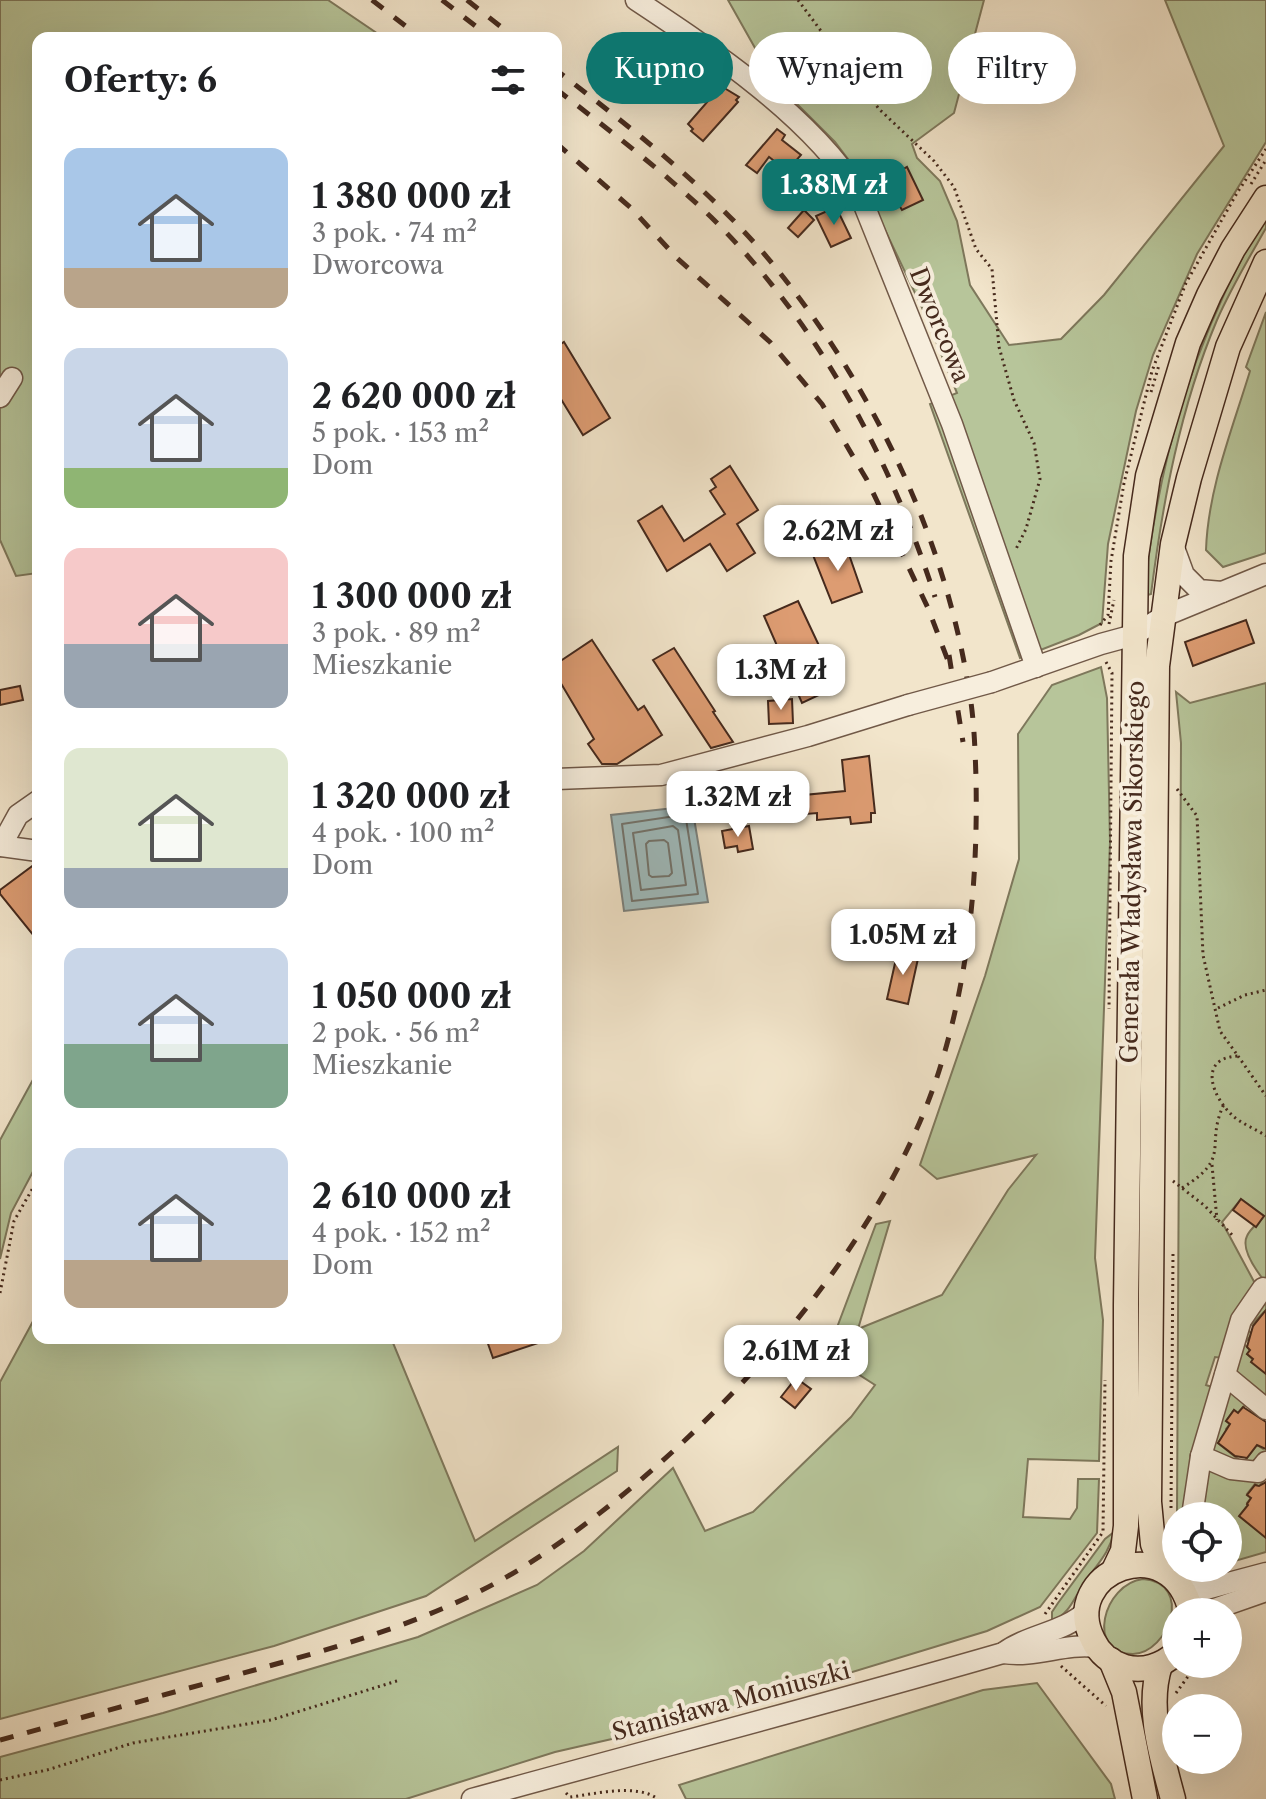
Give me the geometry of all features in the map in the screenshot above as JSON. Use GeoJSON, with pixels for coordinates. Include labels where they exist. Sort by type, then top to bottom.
{"type":"FeatureCollection","features":[{"type":"Feature","properties":{"kind":"main road","name":"Generała Władysława Sikorskiego"},"geometry":{"type":"LineString","coordinates":[[1114,1570],[1123,1551],[1126,1531],[1136,556],[1148,476],[1188,343],[1233,249],[1266,198]]}},
{"type":"Feature","properties":{"kind":"main road","name":"Generała Władysława Sikorskiego"},"geometry":{"type":"LineString","coordinates":[[1162,1560],[1153,1544],[1149,1487],[1157,674],[1173,544],[1189,478],[1228,347],[1266,262]]}},
{"type":"Feature","properties":{"kind":"main road"},"geometry":{"type":"LineString","coordinates":[[1145,1799],[1122,1685],[1090,1635],[1087,1611],[1099,1583],[1114,1570],[1134,1564],[1162,1574]]}},
{"type":"Feature","properties":{"kind":"main road"},"geometry":{"type":"LineString","coordinates":[[1103,1654],[1130,1668],[1150,1668],[1162,1662]]}},
{"type":"Feature","properties":{"kind":"main road"},"geometry":{"type":"LineString","coordinates":[[1162,1671],[1155,1685],[1155,1707],[1160,1746],[1173,1799]]}},
{"type":"Feature","properties":{"kind":"street","name":"Dworcowa"},"geometry":{"type":"LineString","coordinates":[[636,0],[776,103],[842,166],[860,195],[952,424],[1036,667]]}},
{"type":"Feature","properties":{"kind":"street"},"geometry":{"type":"LineString","coordinates":[[0,397],[12,378]]}},
{"type":"Feature","properties":{"kind":"street"},"geometry":{"type":"LineString","coordinates":[[1173,544],[1184,575],[1199,590],[1222,592]]}},
{"type":"Feature","properties":{"kind":"street"},"geometry":{"type":"LineString","coordinates":[[562,779],[661,775],[808,736],[992,682],[1134,635],[1164,616],[1266,574]]}},
{"type":"Feature","properties":{"kind":"street"},"geometry":{"type":"LineString","coordinates":[[32,805],[18,815],[0,846],[32,850]]}},
{"type":"Feature","properties":{"kind":"street"},"geometry":{"type":"LineString","coordinates":[[1194,1502],[1201,1456],[1241,1320],[1263,1288],[1266,1290]]}},
{"type":"Feature","properties":{"kind":"street"},"geometry":{"type":"LineString","coordinates":[[1225,1375],[1266,1409]]}},
{"type":"Feature","properties":{"kind":"street"},"geometry":{"type":"LineString","coordinates":[[1201,1456],[1231,1469],[1263,1468]]}},
{"type":"Feature","properties":{"kind":"street"},"geometry":{"type":"LineString","coordinates":[[1242,1579],[1266,1573]]}},
{"type":"Feature","properties":{"kind":"street"},"geometry":{"type":"LineString","coordinates":[[1184,1582],[1206,1589],[1232,1582]]}},
{"type":"Feature","properties":{"kind":"street"},"geometry":{"type":"LineString","coordinates":[[1242,1599],[1266,1591]]}},
{"type":"Feature","properties":{"kind":"street","name":"Stanisława Moniuszki"},"geometry":{"type":"LineString","coordinates":[[472,1799],[836,1702],[1003,1653],[1032,1655],[1087,1611]]}},
{"type":"Feature","properties":{"kind":"street","name":"Stanisława Moniuszki"},"geometry":{"type":"LineString","coordinates":[[1050,1640],[1103,1654]]}},
{"type":"Feature","properties":{"kind":"path"},"geometry":{"type":"LineString","coordinates":[[798,0],[879,109],[934,161],[954,187],[976,249],[992,269],[999,347],[1014,400],[1034,443],[1040,479],[1026,529],[1004,576]]}},
{"type":"Feature","properties":{"kind":"path"},"geometry":{"type":"LineString","coordinates":[[1104,654],[1112,673],[1109,1015]]}},
{"type":"Feature","properties":{"kind":"path"},"geometry":{"type":"LineString","coordinates":[[1101,667],[1109,666]]}},
{"type":"Feature","properties":{"kind":"path"},"geometry":{"type":"LineString","coordinates":[[1177,789],[1197,816],[1203,955],[1220,1031],[1266,1096]]}},
{"type":"Feature","properties":{"kind":"path"},"geometry":{"type":"LineString","coordinates":[[1217,1009],[1245,995],[1266,990]]}},
{"type":"Feature","properties":{"kind":"path"},"geometry":{"type":"LineString","coordinates":[[1238,1056],[1216,1063],[1212,1072],[1213,1085],[1234,1117],[1266,1136]]}},
{"type":"Feature","properties":{"kind":"path"},"geometry":{"type":"LineString","coordinates":[[1217,1220],[1212,1165],[1224,1104]]}},
{"type":"Feature","properties":{"kind":"path"},"geometry":{"type":"LineString","coordinates":[[1182,1188],[1203,1175],[1212,1165]]}},
{"type":"Feature","properties":{"kind":"path"},"geometry":{"type":"LineString","coordinates":[[1173,1181],[1205,1206],[1234,1237]]}},
{"type":"Feature","properties":{"kind":"path"},"geometry":{"type":"LineString","coordinates":[[0,1293],[14,1221],[32,1190]]}},
{"type":"Feature","properties":{"kind":"path"},"geometry":{"type":"LineString","coordinates":[[1105,1378],[1103,1532],[1045,1614],[1058,1664],[1103,1704],[1113,1710],[1128,1710]]}},
{"type":"Feature","properties":{"kind":"path"},"geometry":{"type":"LineString","coordinates":[[1155,1707],[1173,1705],[1178,1689],[1186,1678]]}},
{"type":"Feature","properties":{"kind":"path"},"geometry":{"type":"LineString","coordinates":[[0,1780],[47,1770],[133,1743],[271,1720],[400,1680]]}},
{"type":"Feature","properties":{"kind":"path"},"geometry":{"type":"LineString","coordinates":[[549,1776],[570,1797],[625,1791],[651,1794],[658,1799]]}},
{"type":"Feature","properties":{"kind":"green space"},"geometry":{"type":"Polygon","coordinates":[[[0,0],[328,0],[375,32],[32,32],[32,574],[16,576],[0,540],[0,0]]]}},
{"type":"Feature","properties":{"kind":"green space"},"geometry":{"type":"Polygon","coordinates":[[[728,0],[984,0],[976,32],[948,32],[948,104],[956,104],[954,113],[912,144],[917,158],[940,181],[957,221],[970,285],[1009,345],[1061,339],[1104,295],[1224,146],[1165,0],[1266,0],[1266,142],[1197,254],[1153,355],[1136,411],[1108,544],[1102,623],[1020,658],[930,404],[957,393],[925,314],[857,171],[835,142],[797,104],[932,104],[932,32],[749,32],[749,37],[728,0]]]}},
{"type":"Feature","properties":{"kind":"green space"},"geometry":{"type":"Polygon","coordinates":[[[1266,214],[1266,228],[1222,308],[1193,387],[1175,455],[1151,594],[1148,595],[1144,593],[1160,491],[1184,397],[1219,306],[1266,214]]]}},
{"type":"Feature","properties":{"kind":"green space"},"geometry":{"type":"Polygon","coordinates":[[[1266,312],[1266,553],[1223,567],[1206,550],[1211,505],[1250,371],[1246,367],[1266,312]]]}},
{"type":"Feature","properties":{"kind":"green space"},"geometry":{"type":"Polygon","coordinates":[[[1101,667],[1107,698],[1110,842],[1095,1258],[1103,1320],[1099,1461],[1028,1459],[1023,1517],[1070,1519],[1077,1508],[1078,1479],[1099,1479],[1097,1533],[1040,1607],[987,1631],[695,1720],[555,1752],[406,1799],[0,1799],[0,1757],[163,1713],[418,1637],[537,1585],[584,1551],[673,1468],[705,1531],[753,1512],[851,1417],[875,1385],[827,1354],[876,1224],[890,1221],[858,1329],[942,1295],[1008,1190],[1036,1155],[937,1179],[920,1165],[985,976],[1019,859],[1018,734],[1052,685],[1101,667]]]}},
{"type":"Feature","properties":{"kind":"green space"},"geometry":{"type":"Polygon","coordinates":[[[1266,683],[1266,1283],[1251,1261],[1245,1242],[1250,1231],[1264,1216],[1241,1199],[1222,1222],[1258,1289],[1223,1358],[1215,1357],[1206,1385],[1215,1388],[1190,1502],[1177,1502],[1181,743],[1176,692],[1190,703],[1266,683]]]}},
{"type":"Feature","properties":{"kind":"green space"},"geometry":{"type":"Polygon","coordinates":[[[32,1081],[32,1173],[11,1213],[0,1259],[0,1140],[32,1081]]]}},
{"type":"Feature","properties":{"kind":"green space"},"geometry":{"type":"Polygon","coordinates":[[[1266,1298],[1266,1310],[1247,1329],[1252,1334],[1244,1344],[1250,1350],[1247,1354],[1266,1372],[1266,1403],[1232,1374],[1238,1340],[1266,1298]]]}},
{"type":"Feature","properties":{"kind":"green space"},"geometry":{"type":"Polygon","coordinates":[[[32,1323],[32,1344],[393,1344],[475,1541],[618,1447],[617,1471],[426,1596],[274,1646],[0,1719],[0,1382],[32,1323]]]}},
{"type":"Feature","properties":{"kind":"green space"},"geometry":{"type":"Polygon","coordinates":[[[1230,1391],[1258,1414],[1245,1405],[1238,1413],[1234,1410],[1226,1421],[1230,1424],[1227,1431],[1218,1443],[1243,1463],[1257,1445],[1263,1449],[1266,1445],[1266,1454],[1254,1468],[1211,1452],[1230,1391]]]}},
{"type":"Feature","properties":{"kind":"green space"},"geometry":{"type":"Polygon","coordinates":[[[1202,1465],[1266,1475],[1259,1487],[1255,1484],[1247,1494],[1251,1498],[1242,1513],[1242,1502],[1198,1502],[1202,1465]]]}},
{"type":"Feature","properties":{"kind":"green space"},"geometry":{"type":"Polygon","coordinates":[[[1242,1518],[1264,1536],[1266,1534],[1266,1552],[1242,1559],[1242,1518]]]}},
{"type":"Feature","properties":{"kind":"green space"},"geometry":{"type":"Polygon","coordinates":[[[1114,1532],[1106,1553],[1072,1604],[1064,1614],[1052,1621],[1052,1612],[1058,1603],[1105,1539],[1114,1532]]]}},
{"type":"Feature","properties":{"kind":"green space"},"geometry":{"type":"Polygon","coordinates":[[[1143,1579],[1159,1583],[1170,1598],[1162,1598],[1162,1635],[1146,1651],[1133,1654],[1118,1651],[1109,1643],[1105,1632],[1105,1618],[1110,1605],[1129,1584],[1143,1579]]]}},
{"type":"Feature","properties":{"kind":"green space"},"geometry":{"type":"Polygon","coordinates":[[[1037,1683],[1111,1784],[1115,1799],[686,1799],[679,1785],[983,1690],[1037,1683]]]}},
{"type":"Feature","properties":{"kind":"water"},"geometry":{"type":"Polygon","coordinates":[[[692,806],[708,902],[624,911],[611,815],[692,806]]]}},
{"type":"Feature","properties":{"kind":"building"},"geometry":{"type":"Polygon","coordinates":[[[733,93],[739,97],[703,141],[688,124],[705,104],[733,104],[733,93]]]}},
{"type":"Feature","properties":{"kind":"building"},"geometry":{"type":"Polygon","coordinates":[[[777,129],[785,135],[782,140],[801,155],[787,171],[769,157],[757,173],[746,165],[777,129]]]}},
{"type":"Feature","properties":{"kind":"building"},"geometry":{"type":"Polygon","coordinates":[[[907,167],[923,200],[902,210],[884,180],[907,167]]]}},
{"type":"Feature","properties":{"kind":"building"},"geometry":{"type":"Polygon","coordinates":[[[836,207],[851,238],[831,247],[816,216],[836,207]]]}},
{"type":"Feature","properties":{"kind":"building"},"geometry":{"type":"Polygon","coordinates":[[[804,210],[814,220],[798,237],[788,228],[804,210]]]}},
{"type":"Feature","properties":{"kind":"building"},"geometry":{"type":"Polygon","coordinates":[[[562,343],[610,418],[583,435],[562,401],[562,343]]]}},
{"type":"Feature","properties":{"kind":"building"},"geometry":{"type":"Polygon","coordinates":[[[730,466],[758,510],[737,524],[755,553],[727,571],[710,544],[667,571],[638,521],[662,506],[684,541],[725,514],[710,491],[716,487],[711,479],[730,466]]]}},
{"type":"Feature","properties":{"kind":"building"},"geometry":{"type":"Polygon","coordinates":[[[845,543],[862,592],[832,603],[813,555],[845,543]]]}},
{"type":"Feature","properties":{"kind":"building"},"geometry":{"type":"Polygon","coordinates":[[[798,601],[838,686],[802,703],[764,616],[798,601]]]}},
{"type":"Feature","properties":{"kind":"building"},"geometry":{"type":"Polygon","coordinates":[[[1246,620],[1254,643],[1193,666],[1185,642],[1246,620]]]}},
{"type":"Feature","properties":{"kind":"building"},"geometry":{"type":"Polygon","coordinates":[[[592,640],[638,710],[644,706],[662,735],[617,764],[602,764],[588,744],[594,739],[562,685],[562,660],[592,640]]]}},
{"type":"Feature","properties":{"kind":"building"},"geometry":{"type":"Polygon","coordinates":[[[674,648],[733,742],[711,748],[653,660],[674,648]]]}},
{"type":"Feature","properties":{"kind":"building"},"geometry":{"type":"Polygon","coordinates":[[[20,686],[23,700],[0,705],[0,690],[20,686]]]}},
{"type":"Feature","properties":{"kind":"building"},"geometry":{"type":"Polygon","coordinates":[[[792,699],[793,723],[769,724],[768,701],[792,699]]]}},
{"type":"Feature","properties":{"kind":"building"},"geometry":{"type":"Polygon","coordinates":[[[869,756],[875,813],[871,813],[871,822],[851,824],[850,817],[817,820],[817,813],[806,814],[804,795],[845,791],[842,760],[869,756]]]}},
{"type":"Feature","properties":{"kind":"building"},"geometry":{"type":"Polygon","coordinates":[[[749,826],[753,849],[738,852],[737,846],[725,848],[722,831],[749,826]]]}},
{"type":"Feature","properties":{"kind":"building"},"geometry":{"type":"Polygon","coordinates":[[[32,866],[32,934],[0,894],[0,890],[32,866]]]}},
{"type":"Feature","properties":{"kind":"building"},"geometry":{"type":"Polygon","coordinates":[[[898,950],[919,954],[908,1004],[887,999],[898,950]]]}},
{"type":"Feature","properties":{"kind":"building"},"geometry":{"type":"Polygon","coordinates":[[[1241,1199],[1264,1216],[1256,1227],[1233,1210],[1241,1199]]]}},
{"type":"Feature","properties":{"kind":"building"},"geometry":{"type":"Polygon","coordinates":[[[1266,1310],[1266,1374],[1251,1362],[1253,1359],[1247,1354],[1250,1350],[1247,1347],[1253,1326],[1266,1310]]]}},
{"type":"Feature","properties":{"kind":"building"},"geometry":{"type":"Polygon","coordinates":[[[488,1344],[535,1344],[493,1358],[488,1344]]]}},
{"type":"Feature","properties":{"kind":"building"},"geometry":{"type":"Polygon","coordinates":[[[796,1378],[811,1389],[795,1408],[781,1397],[796,1378]]]}},
{"type":"Feature","properties":{"kind":"building"},"geometry":{"type":"Polygon","coordinates":[[[1243,1407],[1266,1422],[1266,1449],[1257,1445],[1247,1458],[1235,1456],[1218,1443],[1230,1424],[1226,1421],[1234,1410],[1238,1413],[1243,1407]]]}},
{"type":"Feature","properties":{"kind":"building"},"geometry":{"type":"Polygon","coordinates":[[[1266,1482],[1266,1538],[1242,1518],[1242,1512],[1251,1498],[1247,1495],[1255,1485],[1266,1482]]]}},
{"type":"Feature","properties":{"kind":"railway"},"geometry":{"type":"LineString","coordinates":[[372,0],[413,32]]}},
{"type":"Feature","properties":{"kind":"railway"},"geometry":{"type":"LineString","coordinates":[[442,0],[483,32]]}},
{"type":"Feature","properties":{"kind":"railway"},"geometry":{"type":"LineString","coordinates":[[467,0],[507,32]]}},
{"type":"Feature","properties":{"kind":"railway"},"geometry":{"type":"LineString","coordinates":[[0,1740],[277,1664],[388,1630],[460,1601],[495,1583],[591,1520],[653,1469],[714,1412],[772,1349],[826,1283],[872,1213],[911,1142],[939,1071],[958,999],[970,926],[975,853],[975,743],[972,707],[957,627],[922,517],[899,464],[843,362],[776,268],[699,187],[562,75]]}},
{"type":"Feature","properties":{"kind":"railway"},"geometry":{"type":"LineString","coordinates":[[562,94],[693,200],[749,258],[784,301],[817,346],[872,442],[917,544],[935,597]]}},
{"type":"Feature","properties":{"kind":"railway"},"geometry":{"type":"LineString","coordinates":[[562,148],[631,208],[677,258],[770,342],[822,404],[867,480],[928,608],[950,666]]}},
{"type":"Feature","properties":{"kind":"railway"},"geometry":{"type":"LineString","coordinates":[[949,655],[963,742]]}}]}
